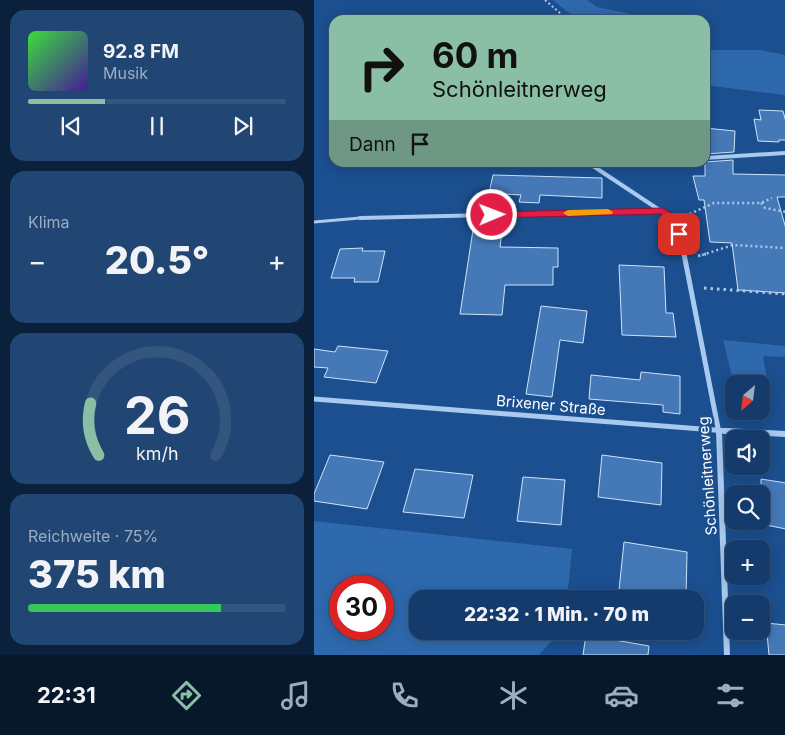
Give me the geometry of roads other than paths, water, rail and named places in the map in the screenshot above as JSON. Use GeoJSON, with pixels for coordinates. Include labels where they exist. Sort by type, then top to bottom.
{"type":"FeatureCollection","features":[{"type":"Feature","properties":{"kind":"street"},"geometry":{"type":"LineString","coordinates":[[710,158],[785,153]]}},
{"type":"Feature","properties":{"kind":"street"},"geometry":{"type":"LineString","coordinates":[[594,167],[663,211]]}},
{"type":"Feature","properties":{"kind":"street"},"geometry":{"type":"LineString","coordinates":[[360,218],[663,211]]}},
{"type":"Feature","properties":{"kind":"street","name":"Schönleitnerweg"},"geometry":{"type":"LineString","coordinates":[[663,211],[676,220],[686,260],[719,431],[727,655]]}},
{"type":"Feature","properties":{"kind":"street","name":"Brixener Straße"},"geometry":{"type":"LineString","coordinates":[[314,399],[719,431],[785,434]]}},
{"type":"Feature","properties":{"kind":"lane"},"geometry":{"type":"LineString","coordinates":[[314,222],[360,218]]}}]}
